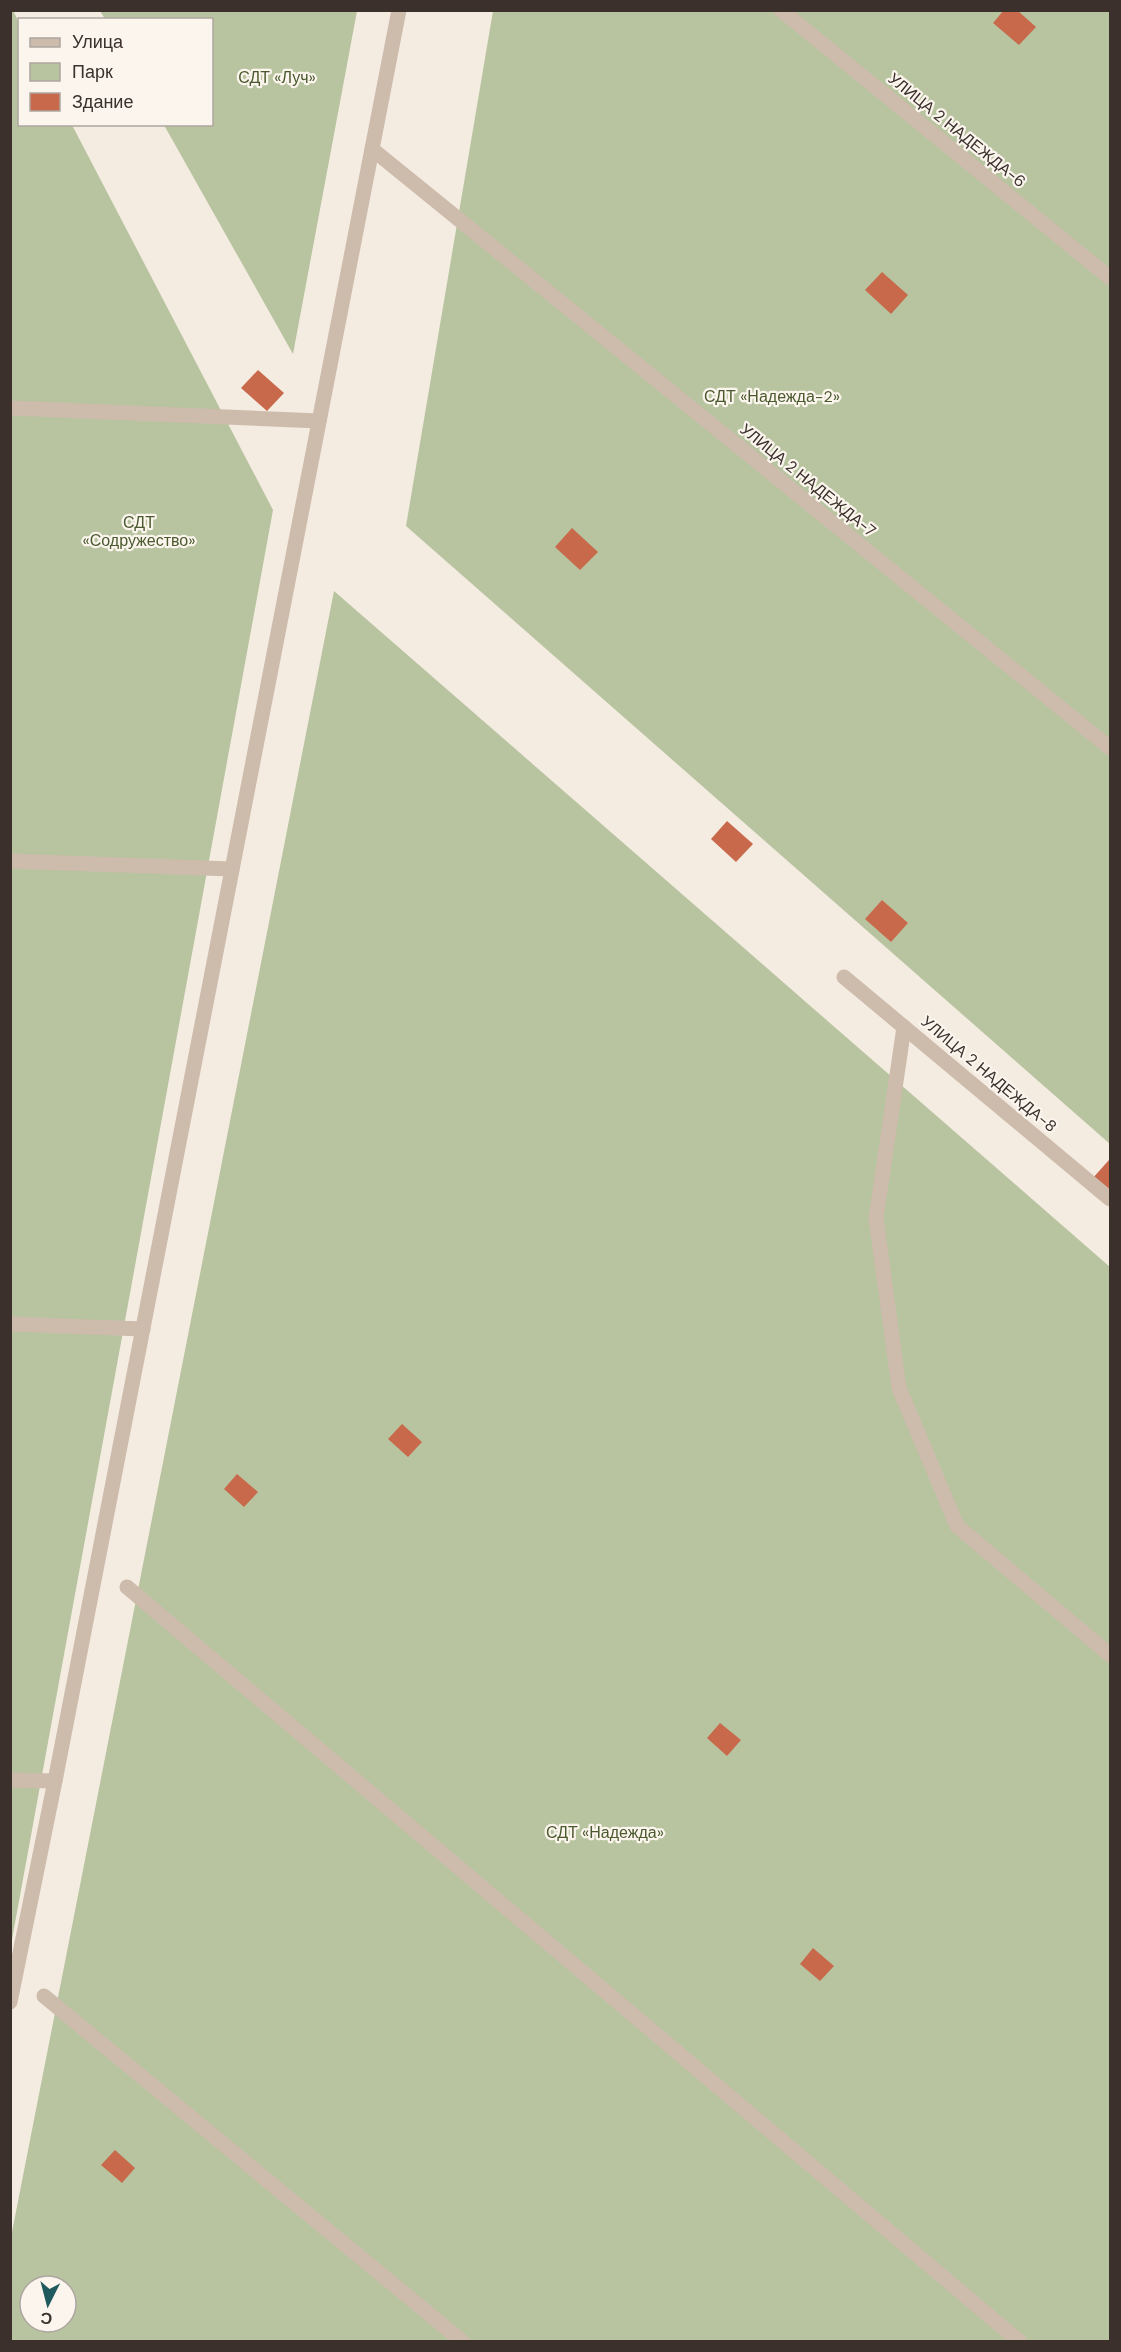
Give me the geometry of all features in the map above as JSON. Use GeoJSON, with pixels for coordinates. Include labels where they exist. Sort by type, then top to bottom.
{"type":"FeatureCollection","features":[{"type":"Feature","properties":{"kind":"street"},"geometry":{"type":"LineString","coordinates":[[10,2002],[56,1781],[399,10]]}},
{"type":"Feature","properties":{"kind":"street","name":"УЛИЦА 2 НАДЕЖДА-6"},"geometry":{"type":"LineString","coordinates":[[781,10],[1110,278]]}},
{"type":"Feature","properties":{"kind":"street","name":"УЛИЦА 2 НАДЕЖДА-7"},"geometry":{"type":"LineString","coordinates":[[372,149],[1110,748]]}},
{"type":"Feature","properties":{"kind":"street"},"geometry":{"type":"LineString","coordinates":[[10,408],[319,421]]}},
{"type":"Feature","properties":{"kind":"street"},"geometry":{"type":"LineString","coordinates":[[10,861],[232,869]]}},
{"type":"Feature","properties":{"kind":"street","name":"УЛИЦА 2 НАДЕЖДА-8"},"geometry":{"type":"LineString","coordinates":[[844,977],[1110,1199]]}},
{"type":"Feature","properties":{"kind":"street"},"geometry":{"type":"LineString","coordinates":[[904,1028],[876,1218],[899,1388],[957,1526],[1110,1655]]}},
{"type":"Feature","properties":{"kind":"street"},"geometry":{"type":"LineString","coordinates":[[10,1324],[143,1329]]}},
{"type":"Feature","properties":{"kind":"street"},"geometry":{"type":"LineString","coordinates":[[127,1587],[1020,2342]]}},
{"type":"Feature","properties":{"kind":"street"},"geometry":{"type":"LineString","coordinates":[[10,1780],[56,1781]]}},
{"type":"Feature","properties":{"kind":"street"},"geometry":{"type":"LineString","coordinates":[[44,1996],[464,2342]]}},
{"type":"Feature","properties":{"kind":"green space","name":"СДТ «Содружество»"},"geometry":{"type":"Polygon","coordinates":[[[13,10],[18,21],[18,126],[73,126],[273,510],[11,1945],[10,11],[13,10]]]}},
{"type":"Feature","properties":{"kind":"green space","name":"СДТ «Луч»"},"geometry":{"type":"Polygon","coordinates":[[[100,11],[357,11],[293,354],[165,126],[213,126],[213,18],[104,18],[100,11]]]}},
{"type":"Feature","properties":{"kind":"green space","name":"СДТ «Надежда-2»"},"geometry":{"type":"Polygon","coordinates":[[[493,11],[1110,11],[1110,1144],[406,526],[493,11]]]}},
{"type":"Feature","properties":{"kind":"green space","name":"СДТ «Надежда»"},"geometry":{"type":"Polygon","coordinates":[[[334,591],[1110,1267],[1110,2341],[11,2342],[11,2237],[334,591]]]}},
{"type":"Feature","properties":{"kind":"building"},"geometry":{"type":"Polygon","coordinates":[[[1004,10],[1017,10],[1036,27],[1019,45],[993,23],[1004,10]]]}},
{"type":"Feature","properties":{"kind":"building"},"geometry":{"type":"Polygon","coordinates":[[[882,272],[908,295],[891,314],[865,290],[882,272]]]}},
{"type":"Feature","properties":{"kind":"building"},"geometry":{"type":"Polygon","coordinates":[[[258,370],[284,393],[267,411],[241,388],[258,370]]]}},
{"type":"Feature","properties":{"kind":"building"},"geometry":{"type":"Polygon","coordinates":[[[572,528],[598,552],[580,570],[555,547],[572,528]]]}},
{"type":"Feature","properties":{"kind":"building"},"geometry":{"type":"Polygon","coordinates":[[[727,821],[753,844],[736,862],[711,839],[727,821]]]}},
{"type":"Feature","properties":{"kind":"building"},"geometry":{"type":"Polygon","coordinates":[[[882,900],[908,923],[891,942],[865,919],[882,900]]]}},
{"type":"Feature","properties":{"kind":"building"},"geometry":{"type":"Polygon","coordinates":[[[1109,1160],[1110,1162],[1110,1196],[1092,1179],[1109,1160]]]}},
{"type":"Feature","properties":{"kind":"building"},"geometry":{"type":"Polygon","coordinates":[[[402,1424],[422,1442],[408,1457],[388,1439],[402,1424]]]}},
{"type":"Feature","properties":{"kind":"building"},"geometry":{"type":"Polygon","coordinates":[[[237,1474],[258,1492],[244,1507],[224,1489],[237,1474]]]}},
{"type":"Feature","properties":{"kind":"building"},"geometry":{"type":"Polygon","coordinates":[[[720,1723],[741,1740],[727,1756],[707,1738],[720,1723]]]}},
{"type":"Feature","properties":{"kind":"building"},"geometry":{"type":"Polygon","coordinates":[[[813,1948],[834,1966],[820,1981],[800,1964],[813,1948]]]}},
{"type":"Feature","properties":{"kind":"building"},"geometry":{"type":"Polygon","coordinates":[[[115,2150],[135,2168],[122,2183],[101,2165],[115,2150]]]}}]}
